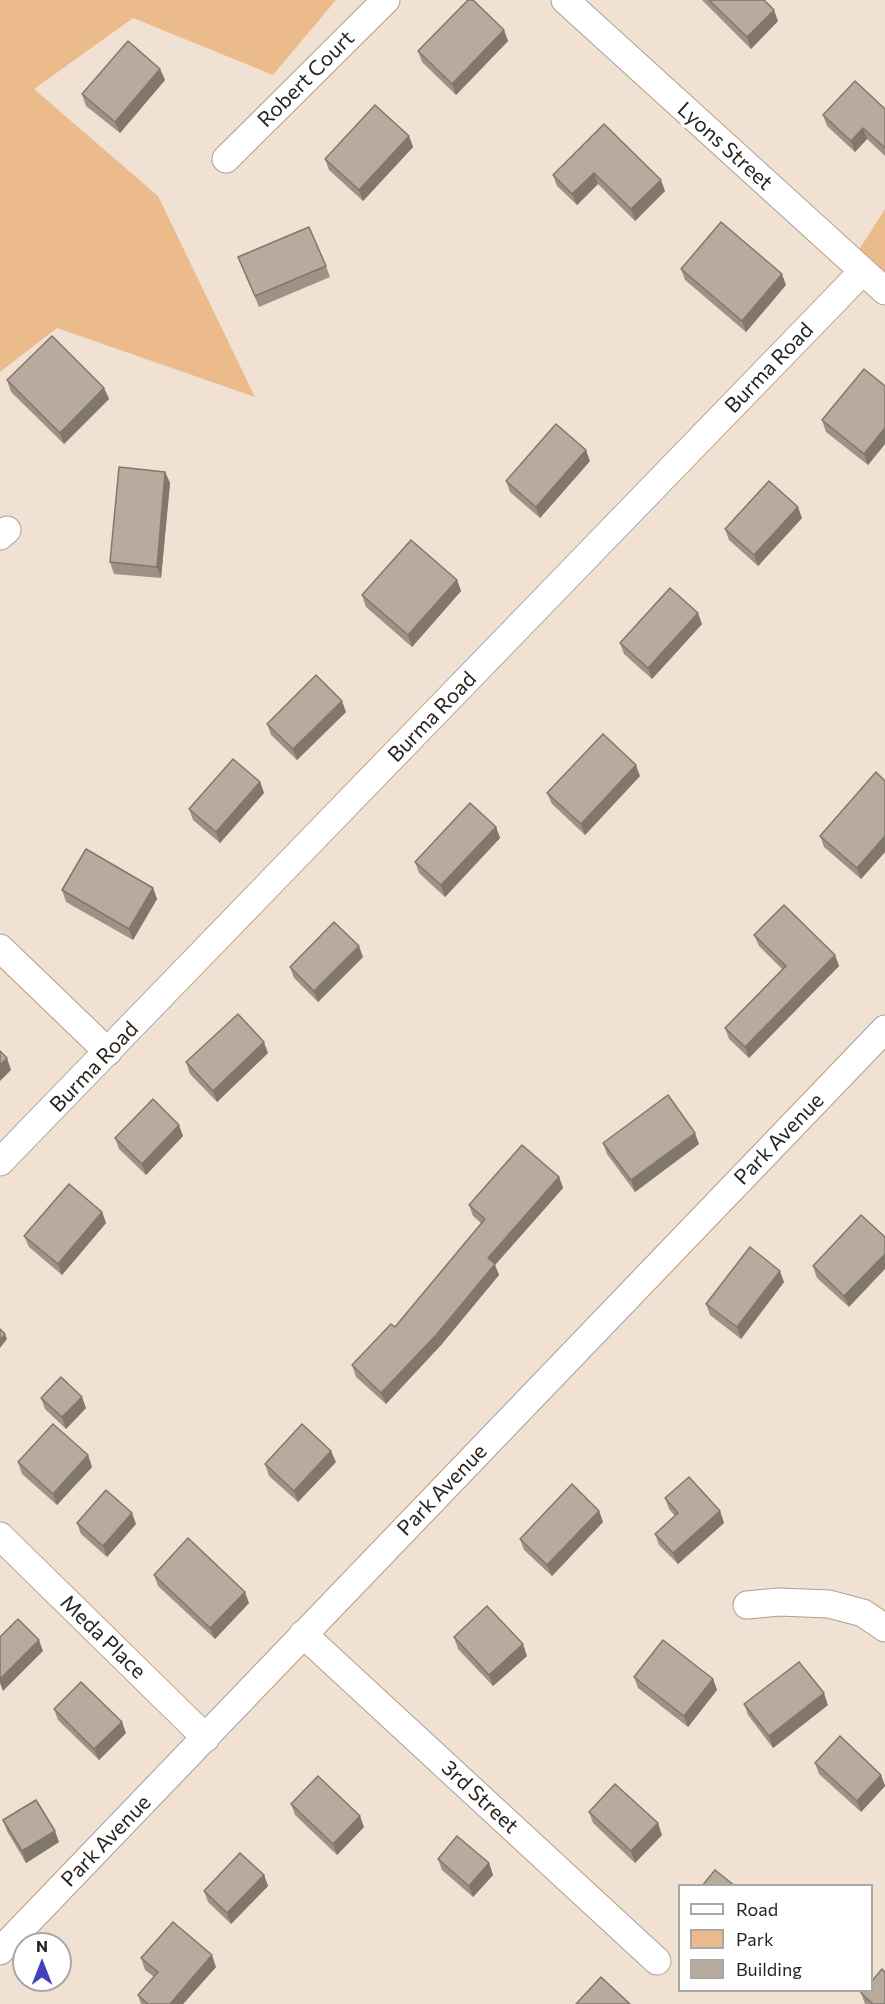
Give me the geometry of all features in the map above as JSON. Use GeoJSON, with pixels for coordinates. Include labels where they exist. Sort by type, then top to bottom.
{"type":"FeatureCollection","features":[{"type":"Feature","properties":{"kind":"street","name":"Robert Court"},"geometry":{"type":"LineString","coordinates":[[226,159],[386,0]]}},
{"type":"Feature","properties":{"kind":"street","name":"Lyons Street"},"geometry":{"type":"LineString","coordinates":[[565,0],[885,291]]}},
{"type":"Feature","properties":{"kind":"street","name":"Burma Road"},"geometry":{"type":"LineString","coordinates":[[0,1162],[863,271]]}},
{"type":"Feature","properties":{"kind":"street"},"geometry":{"type":"LineString","coordinates":[[0,948],[108,1052]]}},
{"type":"Feature","properties":{"kind":"street","name":"Park Avenue"},"geometry":{"type":"LineString","coordinates":[[0,1950],[885,1029]]}},
{"type":"Feature","properties":{"kind":"street","name":"Meda Place"},"geometry":{"type":"LineString","coordinates":[[0,1536],[206,1738]]}},
{"type":"Feature","properties":{"kind":"street"},"geometry":{"type":"LineString","coordinates":[[747,1605],[778,1602],[830,1604],[863,1613],[885,1628]]}},
{"type":"Feature","properties":{"kind":"street","name":"3rd Street"},"geometry":{"type":"LineString","coordinates":[[303,1634],[657,1961]]}},
{"type":"Feature","properties":{"kind":"green space"},"geometry":{"type":"Polygon","coordinates":[[[0,0],[336,0],[273,75],[133,18],[34,89],[158,196],[255,397],[57,328],[0,372],[0,0]]]}},
{"type":"Feature","properties":{"kind":"green space"},"geometry":{"type":"Polygon","coordinates":[[[885,209],[885,286],[853,259],[885,209]]]}},
{"type":"Feature","properties":{"kind":"building"},"geometry":{"type":"Polygon","coordinates":[[[468,0],[473,0],[504,30],[452,84],[418,51],[468,0]]]}},
{"type":"Feature","properties":{"kind":"building"},"geometry":{"type":"Polygon","coordinates":[[[709,0],[764,0],[774,10],[747,37],[709,0]]]}},
{"type":"Feature","properties":{"kind":"building"},"geometry":{"type":"Polygon","coordinates":[[[128,41],[160,69],[115,122],[82,94],[128,41]]]}},
{"type":"Feature","properties":{"kind":"building"},"geometry":{"type":"Polygon","coordinates":[[[855,81],[885,109],[885,148],[863,128],[851,141],[823,115],[855,81]]]}},
{"type":"Feature","properties":{"kind":"building"},"geometry":{"type":"Polygon","coordinates":[[[375,105],[409,136],[359,190],[325,159],[375,105]]]}},
{"type":"Feature","properties":{"kind":"building"},"geometry":{"type":"Polygon","coordinates":[[[604,124],[661,180],[631,209],[594,173],[572,194],[553,175],[604,124]]]}},
{"type":"Feature","properties":{"kind":"building"},"geometry":{"type":"Polygon","coordinates":[[[721,222],[782,274],[742,321],[681,269],[721,222]]]}},
{"type":"Feature","properties":{"kind":"building"},"geometry":{"type":"Polygon","coordinates":[[[309,227],[326,266],[255,296],[238,257],[309,227]]]}},
{"type":"Feature","properties":{"kind":"building"},"geometry":{"type":"Polygon","coordinates":[[[52,336],[104,388],[60,433],[7,380],[52,336]]]}},
{"type":"Feature","properties":{"kind":"building"},"geometry":{"type":"Polygon","coordinates":[[[864,369],[885,386],[885,428],[864,454],[822,420],[864,369]]]}},
{"type":"Feature","properties":{"kind":"building"},"geometry":{"type":"Polygon","coordinates":[[[556,424],[586,450],[536,507],[506,481],[556,424]]]}},
{"type":"Feature","properties":{"kind":"building"},"geometry":{"type":"Polygon","coordinates":[[[119,467],[165,472],[157,567],[110,562],[119,467]]]}},
{"type":"Feature","properties":{"kind":"building"},"geometry":{"type":"Polygon","coordinates":[[[769,481],[798,507],[754,555],[725,529],[769,481]]]}},
{"type":"Feature","properties":{"kind":"building"},"geometry":{"type":"Polygon","coordinates":[[[411,540],[457,580],[408,635],[362,595],[411,540]]]}},
{"type":"Feature","properties":{"kind":"building"},"geometry":{"type":"Polygon","coordinates":[[[670,588],[698,613],[648,668],[620,643],[670,588]]]}},
{"type":"Feature","properties":{"kind":"building"},"geometry":{"type":"Polygon","coordinates":[[[316,675],[342,701],[293,749],[267,724],[316,675]]]}},
{"type":"Feature","properties":{"kind":"building"},"geometry":{"type":"Polygon","coordinates":[[[603,734],[636,765],[581,824],[547,793],[603,734]]]}},
{"type":"Feature","properties":{"kind":"building"},"geometry":{"type":"Polygon","coordinates":[[[233,759],[260,782],[216,832],[189,809],[233,759]]]}},
{"type":"Feature","properties":{"kind":"building"},"geometry":{"type":"Polygon","coordinates":[[[876,772],[885,781],[885,836],[857,868],[820,836],[876,772]]]}},
{"type":"Feature","properties":{"kind":"building"},"geometry":{"type":"Polygon","coordinates":[[[470,803],[496,827],[441,885],[415,862],[470,803]]]}},
{"type":"Feature","properties":{"kind":"building"},"geometry":{"type":"Polygon","coordinates":[[[86,849],[153,888],[129,929],[62,890],[86,849]]]}},
{"type":"Feature","properties":{"kind":"building"},"geometry":{"type":"Polygon","coordinates":[[[784,905],[835,955],[745,1047],[725,1028],[786,966],[754,935],[784,905]]]}},
{"type":"Feature","properties":{"kind":"building"},"geometry":{"type":"Polygon","coordinates":[[[334,922],[359,946],[314,991],[290,967],[334,922]]]}},
{"type":"Feature","properties":{"kind":"building"},"geometry":{"type":"Polygon","coordinates":[[[238,1014],[264,1042],[213,1091],[186,1062],[238,1014]]]}},
{"type":"Feature","properties":{"kind":"building"},"geometry":{"type":"Polygon","coordinates":[[[0,1051],[7,1058],[0,1065],[0,1051]]]}},
{"type":"Feature","properties":{"kind":"building"},"geometry":{"type":"Polygon","coordinates":[[[668,1095],[695,1133],[631,1180],[603,1143],[668,1095]]]}},
{"type":"Feature","properties":{"kind":"building"},"geometry":{"type":"Polygon","coordinates":[[[153,1099],[179,1125],[142,1164],[115,1138],[153,1099]]]}},
{"type":"Feature","properties":{"kind":"building"},"geometry":{"type":"Polygon","coordinates":[[[522,1145],[559,1177],[488,1258],[495,1264],[437,1334],[381,1393],[352,1365],[391,1324],[395,1327],[485,1219],[469,1205],[522,1145]]]}},
{"type":"Feature","properties":{"kind":"building"},"geometry":{"type":"Polygon","coordinates":[[[69,1184],[102,1212],[58,1264],[24,1236],[69,1184]]]}},
{"type":"Feature","properties":{"kind":"building"},"geometry":{"type":"Polygon","coordinates":[[[861,1215],[885,1237],[885,1254],[844,1296],[813,1266],[861,1215]]]}},
{"type":"Feature","properties":{"kind":"building"},"geometry":{"type":"Polygon","coordinates":[[[750,1247],[780,1271],[737,1327],[706,1304],[750,1247]]]}},
{"type":"Feature","properties":{"kind":"building"},"geometry":{"type":"Polygon","coordinates":[[[0,1329],[5,1334],[0,1340],[0,1329]]]}},
{"type":"Feature","properties":{"kind":"building"},"geometry":{"type":"Polygon","coordinates":[[[61,1377],[82,1397],[62,1417],[41,1398],[61,1377]]]}},
{"type":"Feature","properties":{"kind":"building"},"geometry":{"type":"Polygon","coordinates":[[[53,1424],[88,1455],[53,1494],[18,1462],[53,1424]]]}},
{"type":"Feature","properties":{"kind":"building"},"geometry":{"type":"Polygon","coordinates":[[[302,1424],[331,1451],[294,1491],[265,1464],[302,1424]]]}},
{"type":"Feature","properties":{"kind":"building"},"geometry":{"type":"Polygon","coordinates":[[[689,1477],[720,1511],[673,1553],[655,1534],[678,1513],[665,1498],[689,1477]]]}},
{"type":"Feature","properties":{"kind":"building"},"geometry":{"type":"Polygon","coordinates":[[[572,1484],[599,1511],[547,1565],[520,1539],[572,1484]]]}},
{"type":"Feature","properties":{"kind":"building"},"geometry":{"type":"Polygon","coordinates":[[[106,1490],[132,1513],[103,1546],[77,1523],[106,1490]]]}},
{"type":"Feature","properties":{"kind":"building"},"geometry":{"type":"Polygon","coordinates":[[[188,1538],[245,1592],[210,1628],[154,1575],[188,1538]]]}},
{"type":"Feature","properties":{"kind":"building"},"geometry":{"type":"Polygon","coordinates":[[[487,1606],[523,1644],[489,1675],[454,1637],[487,1606]]]}},
{"type":"Feature","properties":{"kind":"building"},"geometry":{"type":"Polygon","coordinates":[[[18,1619],[39,1640],[0,1679],[0,1637],[18,1619]]]}},
{"type":"Feature","properties":{"kind":"building"},"geometry":{"type":"Polygon","coordinates":[[[663,1640],[713,1679],[684,1716],[634,1677],[663,1640]]]}},
{"type":"Feature","properties":{"kind":"building"},"geometry":{"type":"Polygon","coordinates":[[[799,1662],[824,1693],[769,1736],[744,1704],[799,1662]]]}},
{"type":"Feature","properties":{"kind":"building"},"geometry":{"type":"Polygon","coordinates":[[[81,1682],[122,1722],[94,1749],[54,1709],[81,1682]]]}},
{"type":"Feature","properties":{"kind":"building"},"geometry":{"type":"Polygon","coordinates":[[[840,1736],[881,1775],[857,1801],[815,1763],[840,1736]]]}},
{"type":"Feature","properties":{"kind":"building"},"geometry":{"type":"Polygon","coordinates":[[[318,1776],[360,1816],[333,1844],[291,1804],[318,1776]]]}},
{"type":"Feature","properties":{"kind":"building"},"geometry":{"type":"Polygon","coordinates":[[[615,1784],[658,1823],[631,1851],[589,1812],[615,1784]]]}},
{"type":"Feature","properties":{"kind":"building"},"geometry":{"type":"Polygon","coordinates":[[[36,1800],[55,1831],[22,1851],[3,1820],[36,1800]]]}},
{"type":"Feature","properties":{"kind":"building"},"geometry":{"type":"Polygon","coordinates":[[[457,1836],[489,1863],[469,1886],[438,1859],[457,1836]]]}},
{"type":"Feature","properties":{"kind":"building"},"geometry":{"type":"Polygon","coordinates":[[[240,1853],[264,1875],[227,1913],[204,1891],[240,1853]]]}},
{"type":"Feature","properties":{"kind":"building"},"geometry":{"type":"Polygon","coordinates":[[[715,1870],[732,1884],[704,1884],[715,1870]]]}},
{"type":"Feature","properties":{"kind":"building"},"geometry":{"type":"Polygon","coordinates":[[[173,1922],[212,1955],[170,2004],[148,2004],[138,1995],[158,1972],[141,1958],[173,1922]]]}},
{"type":"Feature","properties":{"kind":"building"},"geometry":{"type":"Polygon","coordinates":[[[882,1969],[885,1972],[885,2004],[873,2004],[861,1993],[873,1992],[873,1980],[882,1969]]]}},
{"type":"Feature","properties":{"kind":"building"},"geometry":{"type":"Polygon","coordinates":[[[601,1977],[630,2004],[576,2004],[601,1977]]]}}]}
